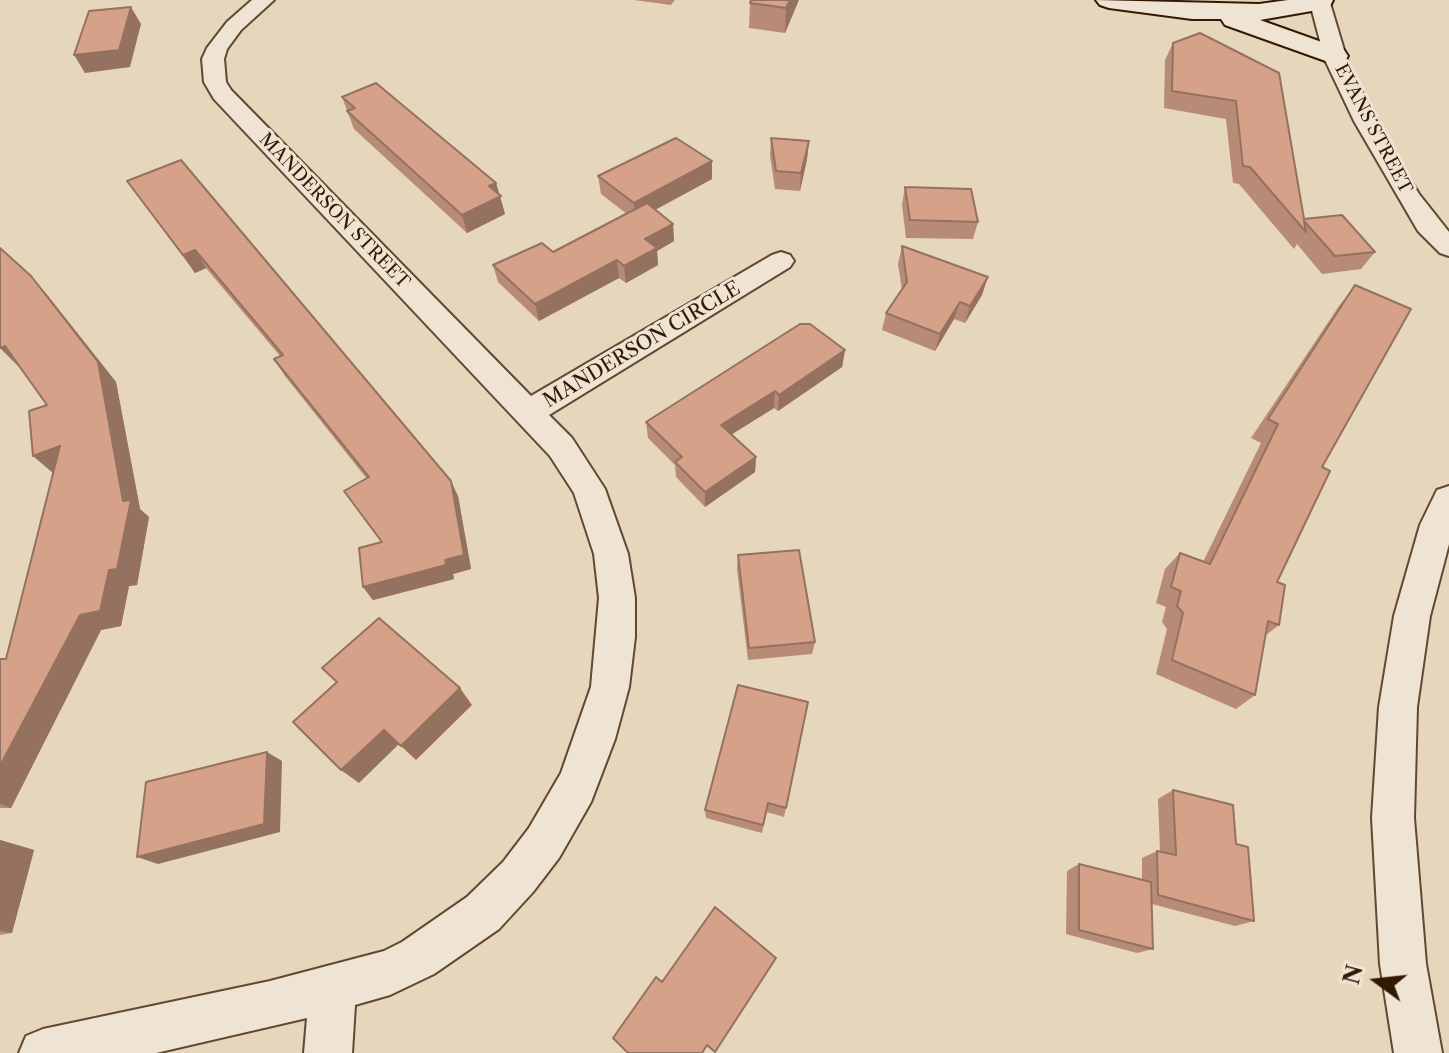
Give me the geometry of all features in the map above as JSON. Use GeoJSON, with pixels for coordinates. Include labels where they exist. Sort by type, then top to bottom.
{"type":"FeatureCollection","features":[{"type":"Feature","properties":{"kind":"street","name":"MANDERSON STREET"},"geometry":{"type":"LineString","coordinates":[[264,0],[234,26],[217,48],[212,74],[222,94],[528,413]]}},
{"type":"Feature","properties":{"kind":"street"},"geometry":{"type":"LineString","coordinates":[[1109,0],[1248,22],[1334,56]]}},
{"type":"Feature","properties":{"kind":"street"},"geometry":{"type":"LineString","coordinates":[[1192,11],[1259,12],[1320,2]]}},
{"type":"Feature","properties":{"kind":"street","name":"EVANS STREET"},"geometry":{"type":"LineString","coordinates":[[1320,2],[1334,56],[1365,121],[1407,195],[1427,225],[1449,247]]}},
{"type":"Feature","properties":{"kind":"street","name":"MANDERSON CIRCLE"},"geometry":{"type":"LineString","coordinates":[[43,1053],[270,1005],[390,972],[418,958],[483,913],[518,877],[544,843],[576,787],[595,739],[610,687],[617,598],[611,554],[589,489],[561,447],[528,413],[781,261]]}},
{"type":"Feature","properties":{"kind":"street"},"geometry":{"type":"LineString","coordinates":[[1418,1053],[1403,964],[1393,818],[1398,707],[1412,616],[1437,525],[1449,500]]}},
{"type":"Feature","properties":{"kind":"street"},"geometry":{"type":"LineString","coordinates":[[328,1053],[333,988]]}},
{"type":"Feature","properties":{"kind":"building"},"geometry":{"type":"Polygon","coordinates":[[[751,0],[790,0],[786,8],[750,3],[751,0]]]}},
{"type":"Feature","properties":{"kind":"building"},"geometry":{"type":"Polygon","coordinates":[[[131,7],[119,50],[74,55],[89,11],[131,7]]]}},
{"type":"Feature","properties":{"kind":"building"},"geometry":{"type":"Polygon","coordinates":[[[1200,33],[1279,73],[1304,219],[1342,215],[1375,252],[1335,256],[1304,221],[1306,232],[1250,167],[1243,166],[1236,101],[1172,91],[1173,43],[1200,33]]]}},
{"type":"Feature","properties":{"kind":"building"},"geometry":{"type":"Polygon","coordinates":[[[376,83],[496,183],[489,186],[501,196],[462,215],[347,111],[355,108],[342,97],[376,83]]]}},
{"type":"Feature","properties":{"kind":"building"},"geometry":{"type":"Polygon","coordinates":[[[676,138],[712,161],[634,203],[598,176],[676,138]]]}},
{"type":"Feature","properties":{"kind":"building"},"geometry":{"type":"Polygon","coordinates":[[[771,138],[809,141],[801,173],[776,171],[771,138]]]}},
{"type":"Feature","properties":{"kind":"building"},"geometry":{"type":"Polygon","coordinates":[[[181,160],[451,481],[464,555],[445,560],[446,565],[363,587],[359,548],[382,542],[344,491],[369,477],[274,359],[283,355],[195,250],[183,255],[127,181],[181,160]]]}},
{"type":"Feature","properties":{"kind":"building"},"geometry":{"type":"Polygon","coordinates":[[[905,187],[971,189],[978,222],[910,220],[905,187]]]}},
{"type":"Feature","properties":{"kind":"building"},"geometry":{"type":"Polygon","coordinates":[[[647,203],[673,224],[645,239],[657,248],[624,266],[617,260],[535,304],[493,265],[542,243],[553,252],[647,203]]]}},
{"type":"Feature","properties":{"kind":"building"},"geometry":{"type":"Polygon","coordinates":[[[902,246],[988,277],[970,306],[960,302],[940,334],[886,313],[907,282],[902,246]]]}},
{"type":"Feature","properties":{"kind":"building"},"geometry":{"type":"Polygon","coordinates":[[[0,248],[31,276],[98,362],[123,501],[131,500],[117,569],[109,570],[100,611],[80,615],[0,766],[0,659],[6,659],[60,446],[33,456],[29,411],[47,405],[5,346],[0,348],[0,248]]]}},
{"type":"Feature","properties":{"kind":"building"},"geometry":{"type":"Polygon","coordinates":[[[1355,285],[1411,309],[1322,467],[1330,471],[1277,582],[1285,585],[1279,625],[1268,621],[1255,695],[1172,660],[1183,613],[1177,606],[1181,591],[1171,587],[1180,553],[1210,564],[1278,424],[1268,419],[1355,285]]]}},
{"type":"Feature","properties":{"kind":"building"},"geometry":{"type":"Polygon","coordinates":[[[800,324],[810,324],[845,350],[779,395],[775,391],[721,425],[756,457],[705,492],[675,462],[682,457],[646,422],[800,324]]]}},
{"type":"Feature","properties":{"kind":"building"},"geometry":{"type":"Polygon","coordinates":[[[799,550],[815,642],[749,648],[738,555],[799,550]]]}},
{"type":"Feature","properties":{"kind":"building"},"geometry":{"type":"Polygon","coordinates":[[[379,618],[460,688],[401,746],[384,730],[341,770],[293,722],[337,682],[322,668],[379,618]]]}},
{"type":"Feature","properties":{"kind":"building"},"geometry":{"type":"Polygon","coordinates":[[[738,685],[808,702],[786,808],[768,803],[763,825],[705,810],[738,685]]]}},
{"type":"Feature","properties":{"kind":"building"},"geometry":{"type":"Polygon","coordinates":[[[267,752],[264,824],[137,857],[146,782],[267,752]]]}},
{"type":"Feature","properties":{"kind":"building"},"geometry":{"type":"Polygon","coordinates":[[[1173,790],[1233,805],[1236,844],[1248,847],[1254,921],[1158,895],[1157,851],[1176,855],[1173,790]]]}},
{"type":"Feature","properties":{"kind":"building"},"geometry":{"type":"Polygon","coordinates":[[[1079,864],[1151,882],[1153,949],[1079,930],[1079,864]]]}},
{"type":"Feature","properties":{"kind":"building"},"geometry":{"type":"Polygon","coordinates":[[[715,907],[776,958],[715,1052],[707,1045],[702,1053],[628,1053],[613,1038],[656,977],[662,982],[715,907]]]}}]}
